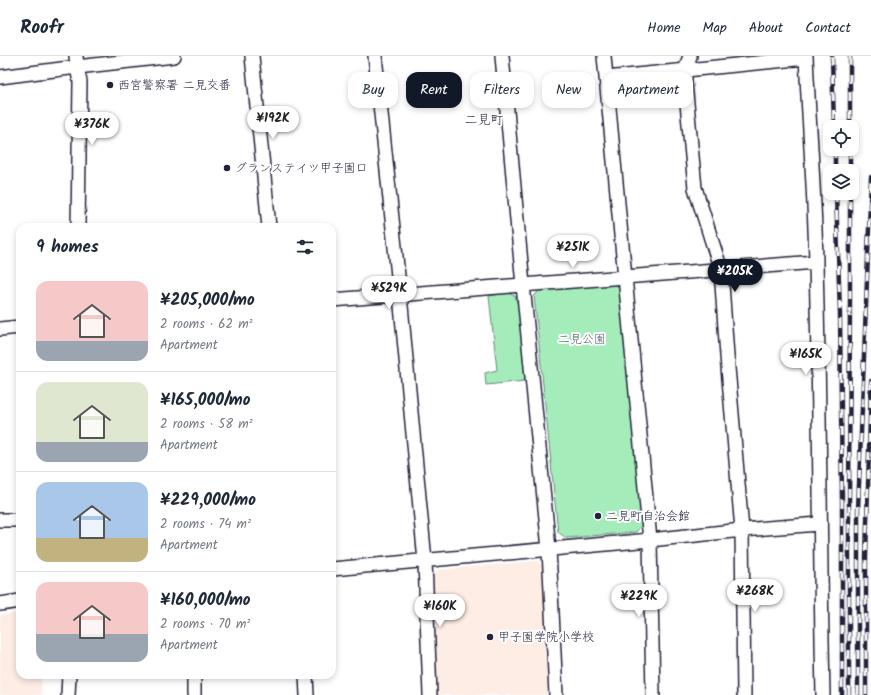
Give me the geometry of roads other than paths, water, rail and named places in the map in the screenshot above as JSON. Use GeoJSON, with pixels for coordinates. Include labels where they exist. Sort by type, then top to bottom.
{"type":"FeatureCollection","features":[{"type":"Feature","properties":{"kind":"street"},"geometry":{"type":"LineString","coordinates":[[0,77],[77,61],[174,56]]}},
{"type":"Feature","properties":{"kind":"street"},"geometry":{"type":"LineString","coordinates":[[252,56],[269,223]]}},
{"type":"Feature","properties":{"kind":"street"},"geometry":{"type":"LineString","coordinates":[[375,56],[400,295],[425,561],[430,695]]}},
{"type":"Feature","properties":{"kind":"street"},"geometry":{"type":"LineString","coordinates":[[502,56],[549,549],[556,695]]}},
{"type":"Feature","properties":{"kind":"street"},"geometry":{"type":"LineString","coordinates":[[604,56],[605,72]]}},
{"type":"Feature","properties":{"kind":"street"},"geometry":{"type":"LineString","coordinates":[[690,56],[685,70],[685,82],[696,188],[721,270],[726,356],[742,530],[744,695]]}},
{"type":"Feature","properties":{"kind":"street"},"geometry":{"type":"LineString","coordinates":[[665,72],[806,57],[816,262],[823,695]]}},
{"type":"Feature","properties":{"kind":"street"},"geometry":{"type":"LineString","coordinates":[[77,61],[80,82],[78,223]]}},
{"type":"Feature","properties":{"kind":"street"},"geometry":{"type":"LineString","coordinates":[[609,108],[650,540],[653,695]]}},
{"type":"Feature","properties":{"kind":"street"},"geometry":{"type":"LineString","coordinates":[[336,300],[816,262]]}},
{"type":"Feature","properties":{"kind":"street"},"geometry":{"type":"LineString","coordinates":[[0,329],[16,327]]}},
{"type":"Feature","properties":{"kind":"street"},"geometry":{"type":"LineString","coordinates":[[0,520],[16,520]]}},
{"type":"Feature","properties":{"kind":"street"},"geometry":{"type":"LineString","coordinates":[[336,569],[820,524]]}},
{"type":"Feature","properties":{"kind":"street"},"geometry":{"type":"LineString","coordinates":[[0,604],[16,602]]}},
{"type":"Feature","properties":{"kind":"street"},"geometry":{"type":"LineString","coordinates":[[68,695],[69,679]]}},
{"type":"Feature","properties":{"kind":"street"},"geometry":{"type":"LineString","coordinates":[[194,679],[194,695]]}},
{"type":"Feature","properties":{"kind":"street"},"geometry":{"type":"LineString","coordinates":[[306,679],[307,695]]}},
{"type":"Feature","properties":{"kind":"railway"},"geometry":{"type":"LineString","coordinates":[[832,56],[834,120]]}},
{"type":"Feature","properties":{"kind":"railway"},"geometry":{"type":"LineString","coordinates":[[850,56],[850,120]]}},
{"type":"Feature","properties":{"kind":"railway"},"geometry":{"type":"LineString","coordinates":[[835,156],[835,164]]}},
{"type":"Feature","properties":{"kind":"railway"},"geometry":{"type":"LineString","coordinates":[[850,156],[850,164]]}},
{"type":"Feature","properties":{"kind":"railway"},"geometry":{"type":"LineString","coordinates":[[858,695],[858,510],[871,177]]}},
{"type":"Feature","properties":{"kind":"railway"},"geometry":{"type":"LineString","coordinates":[[836,200],[840,313],[842,695]]}},
{"type":"Feature","properties":{"kind":"railway"},"geometry":{"type":"LineString","coordinates":[[849,695],[850,200]]}},
{"type":"Feature","properties":{"kind":"railway"},"geometry":{"type":"LineString","coordinates":[[866,695],[866,557],[871,381]]}},
{"type":"Feature","properties":{"kind":"place","name":"西宮警察署 二見交番"},"geometry":{"type":"Point","coordinates":[110,85]}},
{"type":"Feature","properties":{"kind":"place","name":"グランステイツ甲子園口"},"geometry":{"type":"Point","coordinates":[227,168]}},
{"type":"Feature","properties":{"kind":"place","name":"二見町自治会館"},"geometry":{"type":"Point","coordinates":[598,516]}},
{"type":"Feature","properties":{"kind":"place","name":"甲子園学院小学校"},"geometry":{"type":"Point","coordinates":[490,637]}},
{"type":"Feature","properties":{"kind":"district","name":"二見町"},"geometry":{"type":"Point","coordinates":[484,119]}},
{"type":"Feature","properties":{"kind":"park label","name":"二見公園"},"geometry":{"type":"Point","coordinates":[582,339]}}]}
